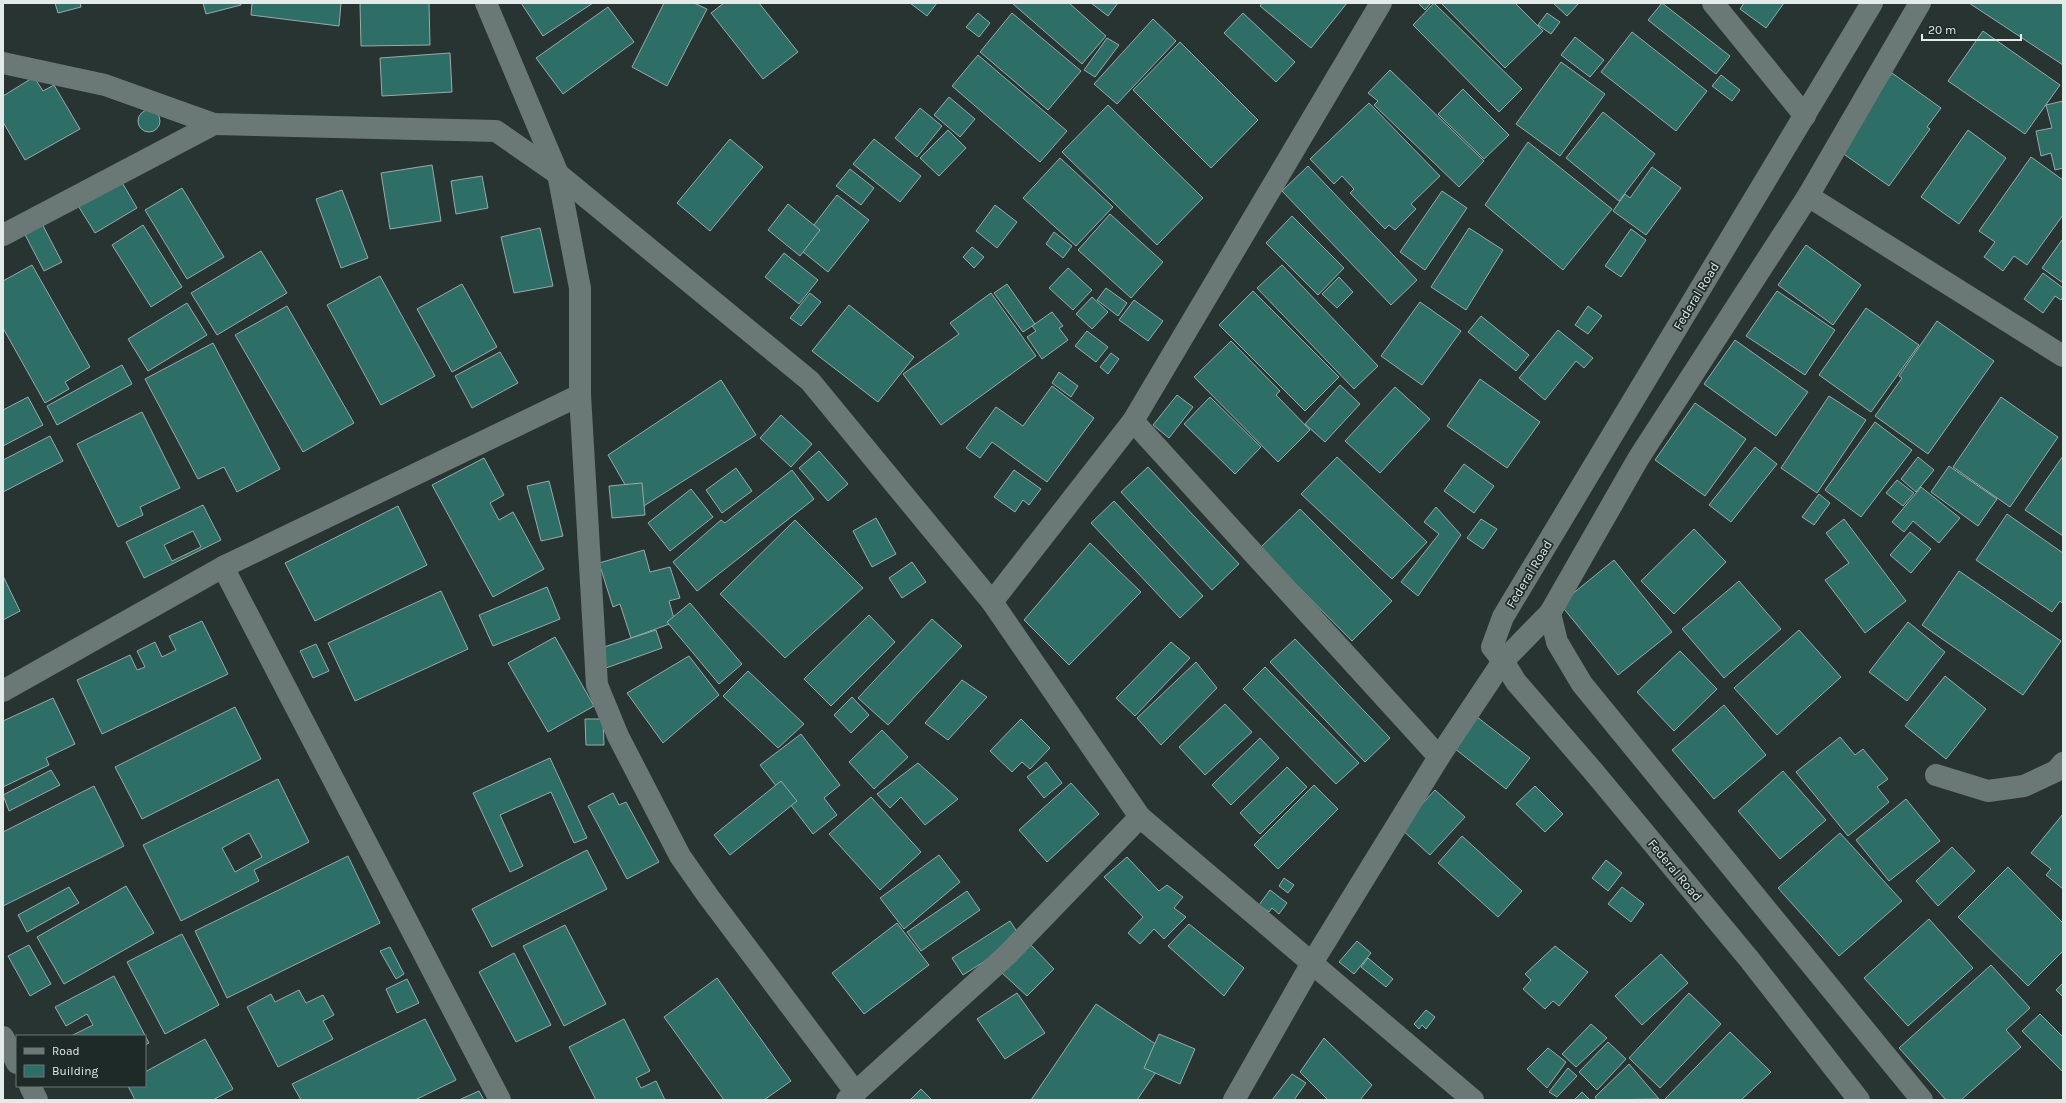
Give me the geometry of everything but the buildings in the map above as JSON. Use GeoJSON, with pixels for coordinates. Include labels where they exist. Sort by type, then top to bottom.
{"type":"FeatureCollection","features":[{"type":"Feature","properties":{"kind":"street"},"geometry":{"type":"LineString","coordinates":[[486,3],[558,174],[580,288],[580,395],[597,684],[618,736],[680,856],[851,1097],[1008,954],[1140,816]]}},
{"type":"Feature","properties":{"kind":"street"},"geometry":{"type":"LineString","coordinates":[[992,602],[1133,421],[1381,3]]}},
{"type":"Feature","properties":{"kind":"street"},"geometry":{"type":"LineString","coordinates":[[1712,3],[1804,116]]}},
{"type":"Feature","properties":{"kind":"street","name":"Federal Road"},"geometry":{"type":"LineString","coordinates":[[1859,1100],[1749,959],[1593,771],[1516,682],[1492,647],[1503,617],[1872,3]]}},
{"type":"Feature","properties":{"kind":"street"},"geometry":{"type":"LineString","coordinates":[[1234,1100],[1312,963],[1439,757],[1503,661],[1550,613],[1638,459],[1808,196],[1920,3]]}},
{"type":"Feature","properties":{"kind":"street"},"geometry":{"type":"LineString","coordinates":[[3,63],[105,85],[214,124],[496,131],[558,174],[810,381],[992,602],[1140,816],[1473,1100]]}},
{"type":"Feature","properties":{"kind":"street"},"geometry":{"type":"LineString","coordinates":[[3,235],[214,124]]}},
{"type":"Feature","properties":{"kind":"street"},"geometry":{"type":"LineString","coordinates":[[1808,196],[2063,356]]}},
{"type":"Feature","properties":{"kind":"street"},"geometry":{"type":"LineString","coordinates":[[3,691],[223,567],[580,395]]}},
{"type":"Feature","properties":{"kind":"street"},"geometry":{"type":"LineString","coordinates":[[1133,421],[1439,757]]}},
{"type":"Feature","properties":{"kind":"street"},"geometry":{"type":"LineString","coordinates":[[223,567],[500,1100]]}},
{"type":"Feature","properties":{"kind":"street"},"geometry":{"type":"LineString","coordinates":[[1550,613],[1556,642],[1582,684],[1922,1100]]}},
{"type":"Feature","properties":{"kind":"street"},"geometry":{"type":"LineString","coordinates":[[1936,775],[1988,791],[2024,786],[2056,771],[2063,763]]}},
{"type":"Feature","properties":{"kind":"street"},"geometry":{"type":"LineString","coordinates":[[3,1037],[16,1061]]}},
{"type":"Feature","properties":{"kind":"street"},"geometry":{"type":"LineString","coordinates":[[30,1087],[37,1100]]}}]}
